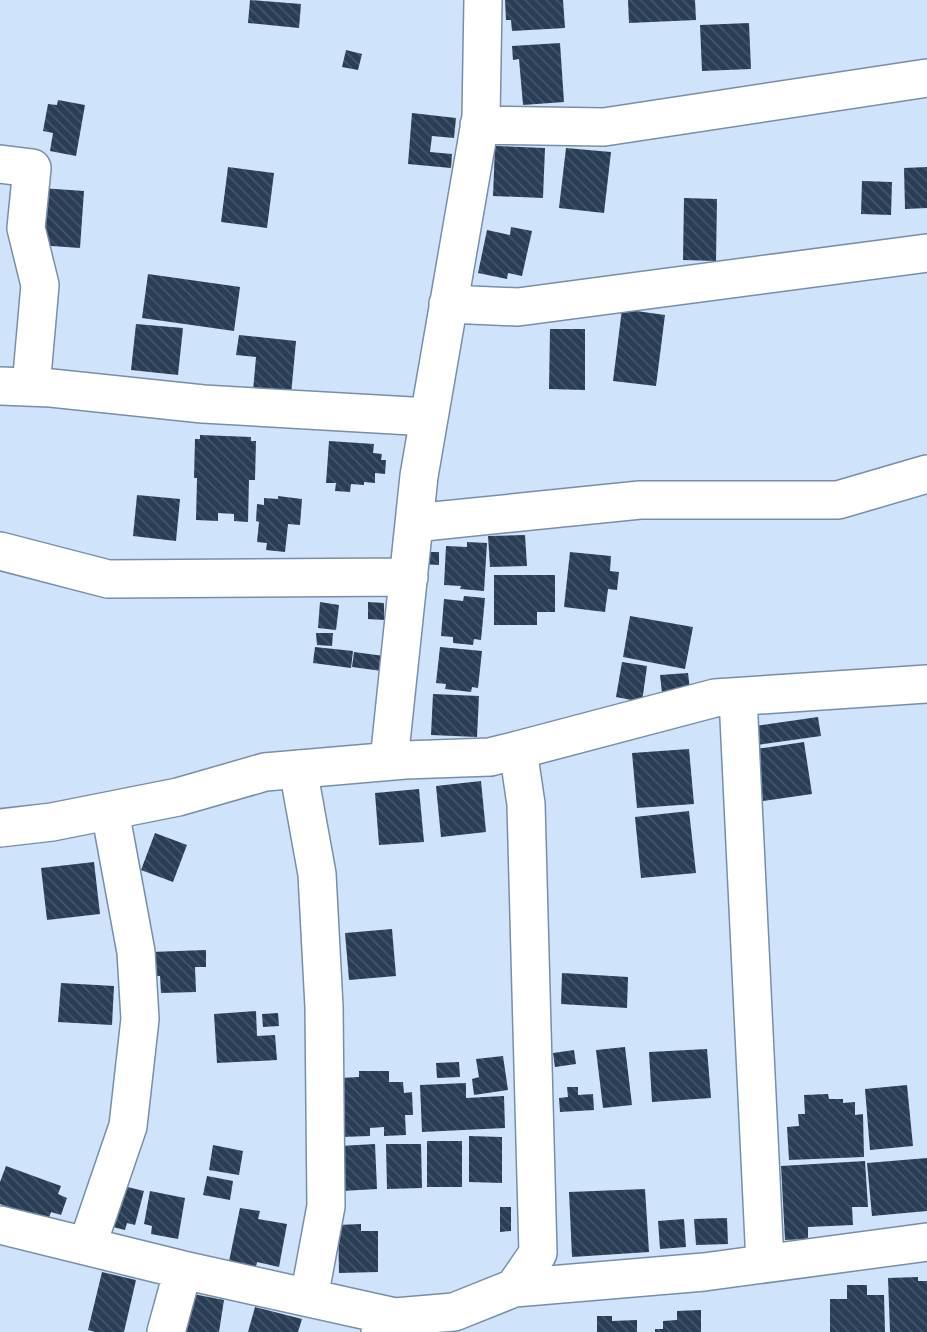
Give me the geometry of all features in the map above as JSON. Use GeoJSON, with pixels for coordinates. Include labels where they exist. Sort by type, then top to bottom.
{"type":"FeatureCollection","features":[{"type":"Feature","properties":{"kind":"street"},"geometry":{"type":"LineString","coordinates":[[390,761],[419,476],[481,117],[484,0]]}},
{"type":"Feature","properties":{"kind":"street"},"geometry":{"type":"LineString","coordinates":[[479,125],[604,127],[927,78]]}},
{"type":"Feature","properties":{"kind":"street"},"geometry":{"type":"LineString","coordinates":[[0,164],[32,167],[26,228],[40,285],[16,387],[202,404],[429,416]]}},
{"type":"Feature","properties":{"kind":"street"},"geometry":{"type":"LineString","coordinates":[[448,304],[518,307],[927,253]]}},
{"type":"Feature","properties":{"kind":"street"},"geometry":{"type":"LineString","coordinates":[[414,523],[640,500],[838,500],[927,474]]}},
{"type":"Feature","properties":{"kind":"street"},"geometry":{"type":"LineString","coordinates":[[0,551],[108,579],[409,577]]}},
{"type":"Feature","properties":{"kind":"street"},"geometry":{"type":"LineString","coordinates":[[0,828],[52,822],[178,797],[265,772],[390,761],[490,757],[715,698],[927,684]]}},
{"type":"Feature","properties":{"kind":"street"},"geometry":{"type":"LineString","coordinates":[[738,697],[765,1263]]}},
{"type":"Feature","properties":{"kind":"street"},"geometry":{"type":"LineString","coordinates":[[514,1288],[538,1253],[526,804],[517,750]]}},
{"type":"Feature","properties":{"kind":"street"},"geometry":{"type":"LineString","coordinates":[[298,769],[317,874],[324,1007],[326,1206],[309,1298]]}},
{"type":"Feature","properties":{"kind":"street"},"geometry":{"type":"LineString","coordinates":[[87,1246],[128,1126],[140,1019],[136,952],[110,811]]}},
{"type":"Feature","properties":{"kind":"street"},"geometry":{"type":"LineString","coordinates":[[0,1225],[309,1298],[388,1324],[454,1312],[514,1288],[704,1272],[927,1242]]}},
{"type":"Feature","properties":{"kind":"street"},"geometry":{"type":"LineString","coordinates":[[166,1332],[183,1270]]}},
{"type":"Feature","properties":{"kind":"building"},"geometry":{"type":"Polygon","coordinates":[[[250,0],[301,4],[299,28],[248,23],[250,0]]]}},
{"type":"Feature","properties":{"kind":"building"},"geometry":{"type":"Polygon","coordinates":[[[505,0],[563,0],[565,28],[512,31],[511,20],[506,20],[505,0]]]}},
{"type":"Feature","properties":{"kind":"building"},"geometry":{"type":"Polygon","coordinates":[[[628,0],[695,0],[696,20],[629,23],[628,0]]]}},
{"type":"Feature","properties":{"kind":"building"},"geometry":{"type":"Polygon","coordinates":[[[749,23],[751,69],[702,71],[700,25],[749,23]]]}},
{"type":"Feature","properties":{"kind":"building"},"geometry":{"type":"Polygon","coordinates":[[[560,43],[564,102],[523,105],[519,59],[513,60],[512,46],[560,43]]]}},
{"type":"Feature","properties":{"kind":"building"},"geometry":{"type":"Polygon","coordinates":[[[346,50],[362,54],[358,70],[342,67],[346,50]]]}},
{"type":"Feature","properties":{"kind":"building"},"geometry":{"type":"Polygon","coordinates":[[[58,100],[85,105],[76,156],[50,151],[53,133],[43,131],[48,104],[57,105],[58,100]]]}},
{"type":"Feature","properties":{"kind":"building"},"geometry":{"type":"Polygon","coordinates":[[[412,113],[456,118],[454,138],[432,136],[430,152],[452,154],[451,168],[408,164],[412,113]]]}},
{"type":"Feature","properties":{"kind":"building"},"geometry":{"type":"Polygon","coordinates":[[[495,146],[545,148],[543,198],[493,196],[495,146]]]}},
{"type":"Feature","properties":{"kind":"building"},"geometry":{"type":"Polygon","coordinates":[[[566,148],[611,152],[604,213],[559,208],[566,148]]]}},
{"type":"Feature","properties":{"kind":"building"},"geometry":{"type":"Polygon","coordinates":[[[228,167],[274,173],[267,228],[221,222],[228,167]]]}},
{"type":"Feature","properties":{"kind":"building"},"geometry":{"type":"Polygon","coordinates":[[[927,167],[927,208],[905,209],[904,168],[927,167]]]}},
{"type":"Feature","properties":{"kind":"building"},"geometry":{"type":"Polygon","coordinates":[[[862,181],[892,182],[891,215],[861,214],[862,181]]]}},
{"type":"Feature","properties":{"kind":"building"},"geometry":{"type":"Polygon","coordinates":[[[41,188],[84,191],[80,248],[38,245],[41,188]]]}},
{"type":"Feature","properties":{"kind":"building"},"geometry":{"type":"Polygon","coordinates":[[[684,198],[717,199],[716,261],[683,260],[684,198]]]}},
{"type":"Feature","properties":{"kind":"building"},"geometry":{"type":"Polygon","coordinates":[[[511,227],[532,231],[522,276],[508,273],[507,279],[478,273],[487,230],[510,235],[511,227]]]}},
{"type":"Feature","properties":{"kind":"building"},"geometry":{"type":"Polygon","coordinates":[[[148,274],[240,287],[234,331],[142,318],[148,274]]]}},
{"type":"Feature","properties":{"kind":"building"},"geometry":{"type":"Polygon","coordinates":[[[622,309],[665,315],[656,386],[613,381],[622,309]]]}},
{"type":"Feature","properties":{"kind":"building"},"geometry":{"type":"Polygon","coordinates":[[[136,324],[183,328],[178,375],[131,370],[136,324]]]}},
{"type":"Feature","properties":{"kind":"building"},"geometry":{"type":"Polygon","coordinates":[[[550,329],[585,329],[585,390],[549,389],[550,329]]]}},
{"type":"Feature","properties":{"kind":"building"},"geometry":{"type":"Polygon","coordinates":[[[239,335],[296,341],[291,395],[253,391],[256,357],[236,355],[239,335]]]}},
{"type":"Feature","properties":{"kind":"building"},"geometry":{"type":"Polygon","coordinates":[[[200,435],[251,437],[251,441],[256,441],[255,480],[249,480],[248,522],[234,521],[234,514],[218,513],[218,521],[196,520],[195,439],[200,439],[200,435]]]}},
{"type":"Feature","properties":{"kind":"building"},"geometry":{"type":"Polygon","coordinates":[[[329,441],[374,444],[373,453],[382,454],[381,460],[386,460],[385,474],[375,473],[375,483],[351,484],[350,492],[335,491],[336,483],[326,483],[329,441]]]}},
{"type":"Feature","properties":{"kind":"building"},"geometry":{"type":"Polygon","coordinates":[[[137,495],[180,499],[176,541],[133,536],[137,495]]]}},
{"type":"Feature","properties":{"kind":"building"},"geometry":{"type":"Polygon","coordinates":[[[278,496],[302,499],[300,525],[288,524],[285,552],[266,550],[267,543],[257,542],[257,504],[264,505],[264,498],[278,499],[278,496]]]}},
{"type":"Feature","properties":{"kind":"building"},"geometry":{"type":"Polygon","coordinates":[[[525,535],[527,566],[490,567],[488,536],[525,535]]]}},
{"type":"Feature","properties":{"kind":"building"},"geometry":{"type":"Polygon","coordinates":[[[467,542],[487,543],[484,591],[444,585],[446,546],[467,547],[467,542]]]}},
{"type":"Feature","properties":{"kind":"building"},"geometry":{"type":"Polygon","coordinates":[[[421,552],[439,552],[439,565],[420,564],[421,552]]]}},
{"type":"Feature","properties":{"kind":"building"},"geometry":{"type":"Polygon","coordinates":[[[570,552],[611,556],[610,571],[619,572],[617,590],[608,589],[605,612],[564,607],[570,552]]]}},
{"type":"Feature","properties":{"kind":"building"},"geometry":{"type":"Polygon","coordinates":[[[494,575],[555,575],[555,612],[537,612],[537,625],[494,625],[494,575]]]}},
{"type":"Feature","properties":{"kind":"building"},"geometry":{"type":"Polygon","coordinates":[[[464,596],[485,598],[481,640],[474,639],[473,645],[453,643],[453,637],[441,636],[444,599],[463,601],[464,596]]]}},
{"type":"Feature","properties":{"kind":"building"},"geometry":{"type":"Polygon","coordinates":[[[320,602],[339,605],[336,630],[318,628],[320,602]]]}},
{"type":"Feature","properties":{"kind":"building"},"geometry":{"type":"Polygon","coordinates":[[[368,602],[384,603],[384,620],[368,619],[368,602]]]}},
{"type":"Feature","properties":{"kind":"building"},"geometry":{"type":"Polygon","coordinates":[[[630,616],[693,627],[685,669],[623,657],[630,616]]]}},
{"type":"Feature","properties":{"kind":"building"},"geometry":{"type":"Polygon","coordinates":[[[316,633],[333,633],[332,646],[317,645],[316,633]]]}},
{"type":"Feature","properties":{"kind":"building"},"geometry":{"type":"Polygon","coordinates":[[[315,647],[353,651],[351,668],[313,663],[315,647]]]}},
{"type":"Feature","properties":{"kind":"building"},"geometry":{"type":"Polygon","coordinates":[[[440,647],[482,651],[478,688],[472,687],[471,692],[445,689],[446,684],[436,683],[440,647]]]}},
{"type":"Feature","properties":{"kind":"building"},"geometry":{"type":"Polygon","coordinates":[[[354,652],[384,656],[382,671],[352,667],[354,652]]]}},
{"type":"Feature","properties":{"kind":"building"},"geometry":{"type":"Polygon","coordinates":[[[622,662],[647,666],[642,702],[616,697],[622,662]]]}},
{"type":"Feature","properties":{"kind":"building"},"geometry":{"type":"Polygon","coordinates":[[[688,673],[690,690],[662,693],[660,675],[688,673]]]}},
{"type":"Feature","properties":{"kind":"building"},"geometry":{"type":"Polygon","coordinates":[[[433,694],[479,696],[477,737],[431,735],[433,694]]]}},
{"type":"Feature","properties":{"kind":"building"},"geometry":{"type":"Polygon","coordinates":[[[818,717],[821,736],[757,745],[755,726],[818,717]]]}},
{"type":"Feature","properties":{"kind":"building"},"geometry":{"type":"Polygon","coordinates":[[[804,742],[812,794],[763,801],[756,749],[804,742]]]}},
{"type":"Feature","properties":{"kind":"building"},"geometry":{"type":"Polygon","coordinates":[[[689,749],[694,804],[637,808],[632,753],[689,749]]]}},
{"type":"Feature","properties":{"kind":"building"},"geometry":{"type":"Polygon","coordinates":[[[481,781],[486,832],[441,837],[436,786],[481,781]]]}},
{"type":"Feature","properties":{"kind":"building"},"geometry":{"type":"Polygon","coordinates":[[[419,789],[424,842],[379,845],[375,793],[419,789]]]}},
{"type":"Feature","properties":{"kind":"building"},"geometry":{"type":"Polygon","coordinates":[[[689,811],[696,873],[641,878],[635,817],[689,811]]]}},
{"type":"Feature","properties":{"kind":"building"},"geometry":{"type":"Polygon","coordinates":[[[155,833],[187,845],[173,882],[141,870],[155,833]]]}},
{"type":"Feature","properties":{"kind":"building"},"geometry":{"type":"Polygon","coordinates":[[[94,862],[100,914],[47,920],[41,868],[94,862]]]}},
{"type":"Feature","properties":{"kind":"building"},"geometry":{"type":"Polygon","coordinates":[[[392,929],[396,976],[349,980],[345,933],[392,929]]]}},
{"type":"Feature","properties":{"kind":"building"},"geometry":{"type":"Polygon","coordinates":[[[206,950],[206,967],[195,967],[196,992],[161,993],[160,976],[151,976],[151,952],[206,950]]]}},
{"type":"Feature","properties":{"kind":"building"},"geometry":{"type":"Polygon","coordinates":[[[562,973],[628,977],[627,1008],[561,1004],[562,973]]]}},
{"type":"Feature","properties":{"kind":"building"},"geometry":{"type":"Polygon","coordinates":[[[61,983],[114,986],[112,1025],[58,1022],[61,983]]]}},
{"type":"Feature","properties":{"kind":"building"},"geometry":{"type":"Polygon","coordinates":[[[256,1011],[257,1036],[275,1035],[277,1060],[217,1063],[214,1014],[256,1011]]]}},
{"type":"Feature","properties":{"kind":"building"},"geometry":{"type":"Polygon","coordinates":[[[278,1013],[279,1026],[263,1027],[262,1014],[278,1013]]]}},
{"type":"Feature","properties":{"kind":"building"},"geometry":{"type":"Polygon","coordinates":[[[625,1047],[632,1105],[603,1108],[596,1050],[625,1047]]]}},
{"type":"Feature","properties":{"kind":"building"},"geometry":{"type":"Polygon","coordinates":[[[707,1049],[711,1098],[652,1102],[649,1052],[707,1049]]]}},
{"type":"Feature","properties":{"kind":"building"},"geometry":{"type":"Polygon","coordinates":[[[574,1050],[576,1064],[555,1067],[553,1053],[574,1050]]]}},
{"type":"Feature","properties":{"kind":"building"},"geometry":{"type":"Polygon","coordinates":[[[503,1056],[508,1090],[474,1095],[472,1079],[479,1077],[476,1059],[503,1056]]]}},
{"type":"Feature","properties":{"kind":"building"},"geometry":{"type":"Polygon","coordinates":[[[459,1062],[460,1077],[437,1078],[436,1063],[459,1062]]]}},
{"type":"Feature","properties":{"kind":"building"},"geometry":{"type":"Polygon","coordinates":[[[359,1071],[389,1071],[389,1082],[403,1082],[404,1093],[412,1092],[413,1115],[405,1115],[406,1135],[384,1136],[384,1127],[370,1128],[370,1136],[341,1137],[340,1078],[359,1077],[359,1071]]]}},
{"type":"Feature","properties":{"kind":"building"},"geometry":{"type":"Polygon","coordinates":[[[466,1083],[466,1098],[504,1096],[505,1128],[422,1132],[420,1085],[466,1083]]]}},
{"type":"Feature","properties":{"kind":"building"},"geometry":{"type":"Polygon","coordinates":[[[907,1085],[913,1146],[870,1150],[865,1089],[907,1085]]]}},
{"type":"Feature","properties":{"kind":"building"},"geometry":{"type":"Polygon","coordinates":[[[567,1087],[578,1087],[578,1095],[593,1094],[594,1110],[560,1112],[559,1098],[568,1097],[567,1087]]]}},
{"type":"Feature","properties":{"kind":"building"},"geometry":{"type":"Polygon","coordinates":[[[828,1094],[829,1099],[843,1099],[843,1103],[855,1102],[855,1115],[863,1114],[864,1157],[789,1160],[787,1127],[799,1126],[798,1114],[805,1114],[804,1095],[828,1094]]]}},
{"type":"Feature","properties":{"kind":"building"},"geometry":{"type":"Polygon","coordinates":[[[469,1136],[502,1137],[502,1183],[469,1182],[469,1136]]]}},
{"type":"Feature","properties":{"kind":"building"},"geometry":{"type":"Polygon","coordinates":[[[427,1141],[462,1141],[462,1187],[427,1187],[427,1141]]]}},
{"type":"Feature","properties":{"kind":"building"},"geometry":{"type":"Polygon","coordinates":[[[375,1144],[377,1189],[342,1191],[340,1146],[375,1144]]]}},
{"type":"Feature","properties":{"kind":"building"},"geometry":{"type":"Polygon","coordinates":[[[386,1144],[421,1144],[422,1188],[387,1189],[386,1144]]]}},
{"type":"Feature","properties":{"kind":"building"},"geometry":{"type":"Polygon","coordinates":[[[213,1145],[243,1151],[239,1175],[209,1170],[213,1145]]]}},
{"type":"Feature","properties":{"kind":"building"},"geometry":{"type":"Polygon","coordinates":[[[927,1158],[927,1211],[872,1216],[867,1163],[927,1158]]]}},
{"type":"Feature","properties":{"kind":"building"},"geometry":{"type":"Polygon","coordinates":[[[865,1161],[868,1207],[852,1207],[853,1225],[808,1227],[808,1239],[785,1240],[781,1166],[865,1161]]]}},
{"type":"Feature","properties":{"kind":"building"},"geometry":{"type":"Polygon","coordinates":[[[6,1166],[61,1186],[58,1194],[67,1198],[61,1215],[51,1212],[48,1221],[0,1204],[0,1182],[6,1166]]]}},
{"type":"Feature","properties":{"kind":"building"},"geometry":{"type":"Polygon","coordinates":[[[207,1176],[233,1181],[230,1200],[203,1195],[207,1176]]]}},
{"type":"Feature","properties":{"kind":"building"},"geometry":{"type":"Polygon","coordinates":[[[119,1185],[144,1191],[135,1225],[127,1223],[125,1230],[109,1226],[119,1185]]]}},
{"type":"Feature","properties":{"kind":"building"},"geometry":{"type":"Polygon","coordinates":[[[645,1189],[649,1252],[572,1257],[569,1192],[645,1189]]]}},
{"type":"Feature","properties":{"kind":"building"},"geometry":{"type":"Polygon","coordinates":[[[150,1191],[185,1198],[178,1239],[151,1234],[152,1226],[144,1224],[150,1191]]]}},
{"type":"Feature","properties":{"kind":"building"},"geometry":{"type":"Polygon","coordinates":[[[500,1207],[511,1207],[511,1231],[500,1232],[500,1207]]]}},
{"type":"Feature","properties":{"kind":"building"},"geometry":{"type":"Polygon","coordinates":[[[240,1208],[260,1211],[258,1219],[287,1224],[279,1267],[257,1262],[254,1277],[227,1271],[240,1208]]]}},
{"type":"Feature","properties":{"kind":"building"},"geometry":{"type":"Polygon","coordinates":[[[727,1218],[728,1244],[696,1245],[694,1219],[727,1218]]]}},
{"type":"Feature","properties":{"kind":"building"},"geometry":{"type":"Polygon","coordinates":[[[684,1219],[686,1247],[660,1249],[658,1221],[684,1219]]]}},
{"type":"Feature","properties":{"kind":"building"},"geometry":{"type":"Polygon","coordinates":[[[361,1224],[361,1231],[378,1231],[378,1272],[339,1273],[338,1225],[361,1224]]]}},
{"type":"Feature","properties":{"kind":"building"},"geometry":{"type":"Polygon","coordinates":[[[102,1272],[136,1280],[124,1332],[88,1330],[102,1272]]]}},
{"type":"Feature","properties":{"kind":"building"},"geometry":{"type":"Polygon","coordinates":[[[918,1277],[918,1281],[927,1281],[927,1332],[890,1332],[888,1278],[918,1277]]]}},
{"type":"Feature","properties":{"kind":"building"},"geometry":{"type":"Polygon","coordinates":[[[847,1285],[867,1285],[867,1295],[884,1295],[885,1332],[830,1332],[830,1299],[847,1299],[847,1285]]]}},
{"type":"Feature","properties":{"kind":"building"},"geometry":{"type":"Polygon","coordinates":[[[183,1292],[224,1300],[219,1332],[176,1332],[183,1292]]]}},
{"type":"Feature","properties":{"kind":"building"},"geometry":{"type":"Polygon","coordinates":[[[255,1307],[302,1319],[298,1332],[248,1332],[255,1307]]]}},
{"type":"Feature","properties":{"kind":"building"},"geometry":{"type":"Polygon","coordinates":[[[701,1310],[701,1332],[655,1332],[655,1329],[663,1329],[663,1321],[677,1320],[677,1311],[701,1310]]]}},
{"type":"Feature","properties":{"kind":"building"},"geometry":{"type":"Polygon","coordinates":[[[597,1316],[612,1316],[612,1321],[637,1320],[637,1332],[597,1332],[597,1316]]]}}]}
